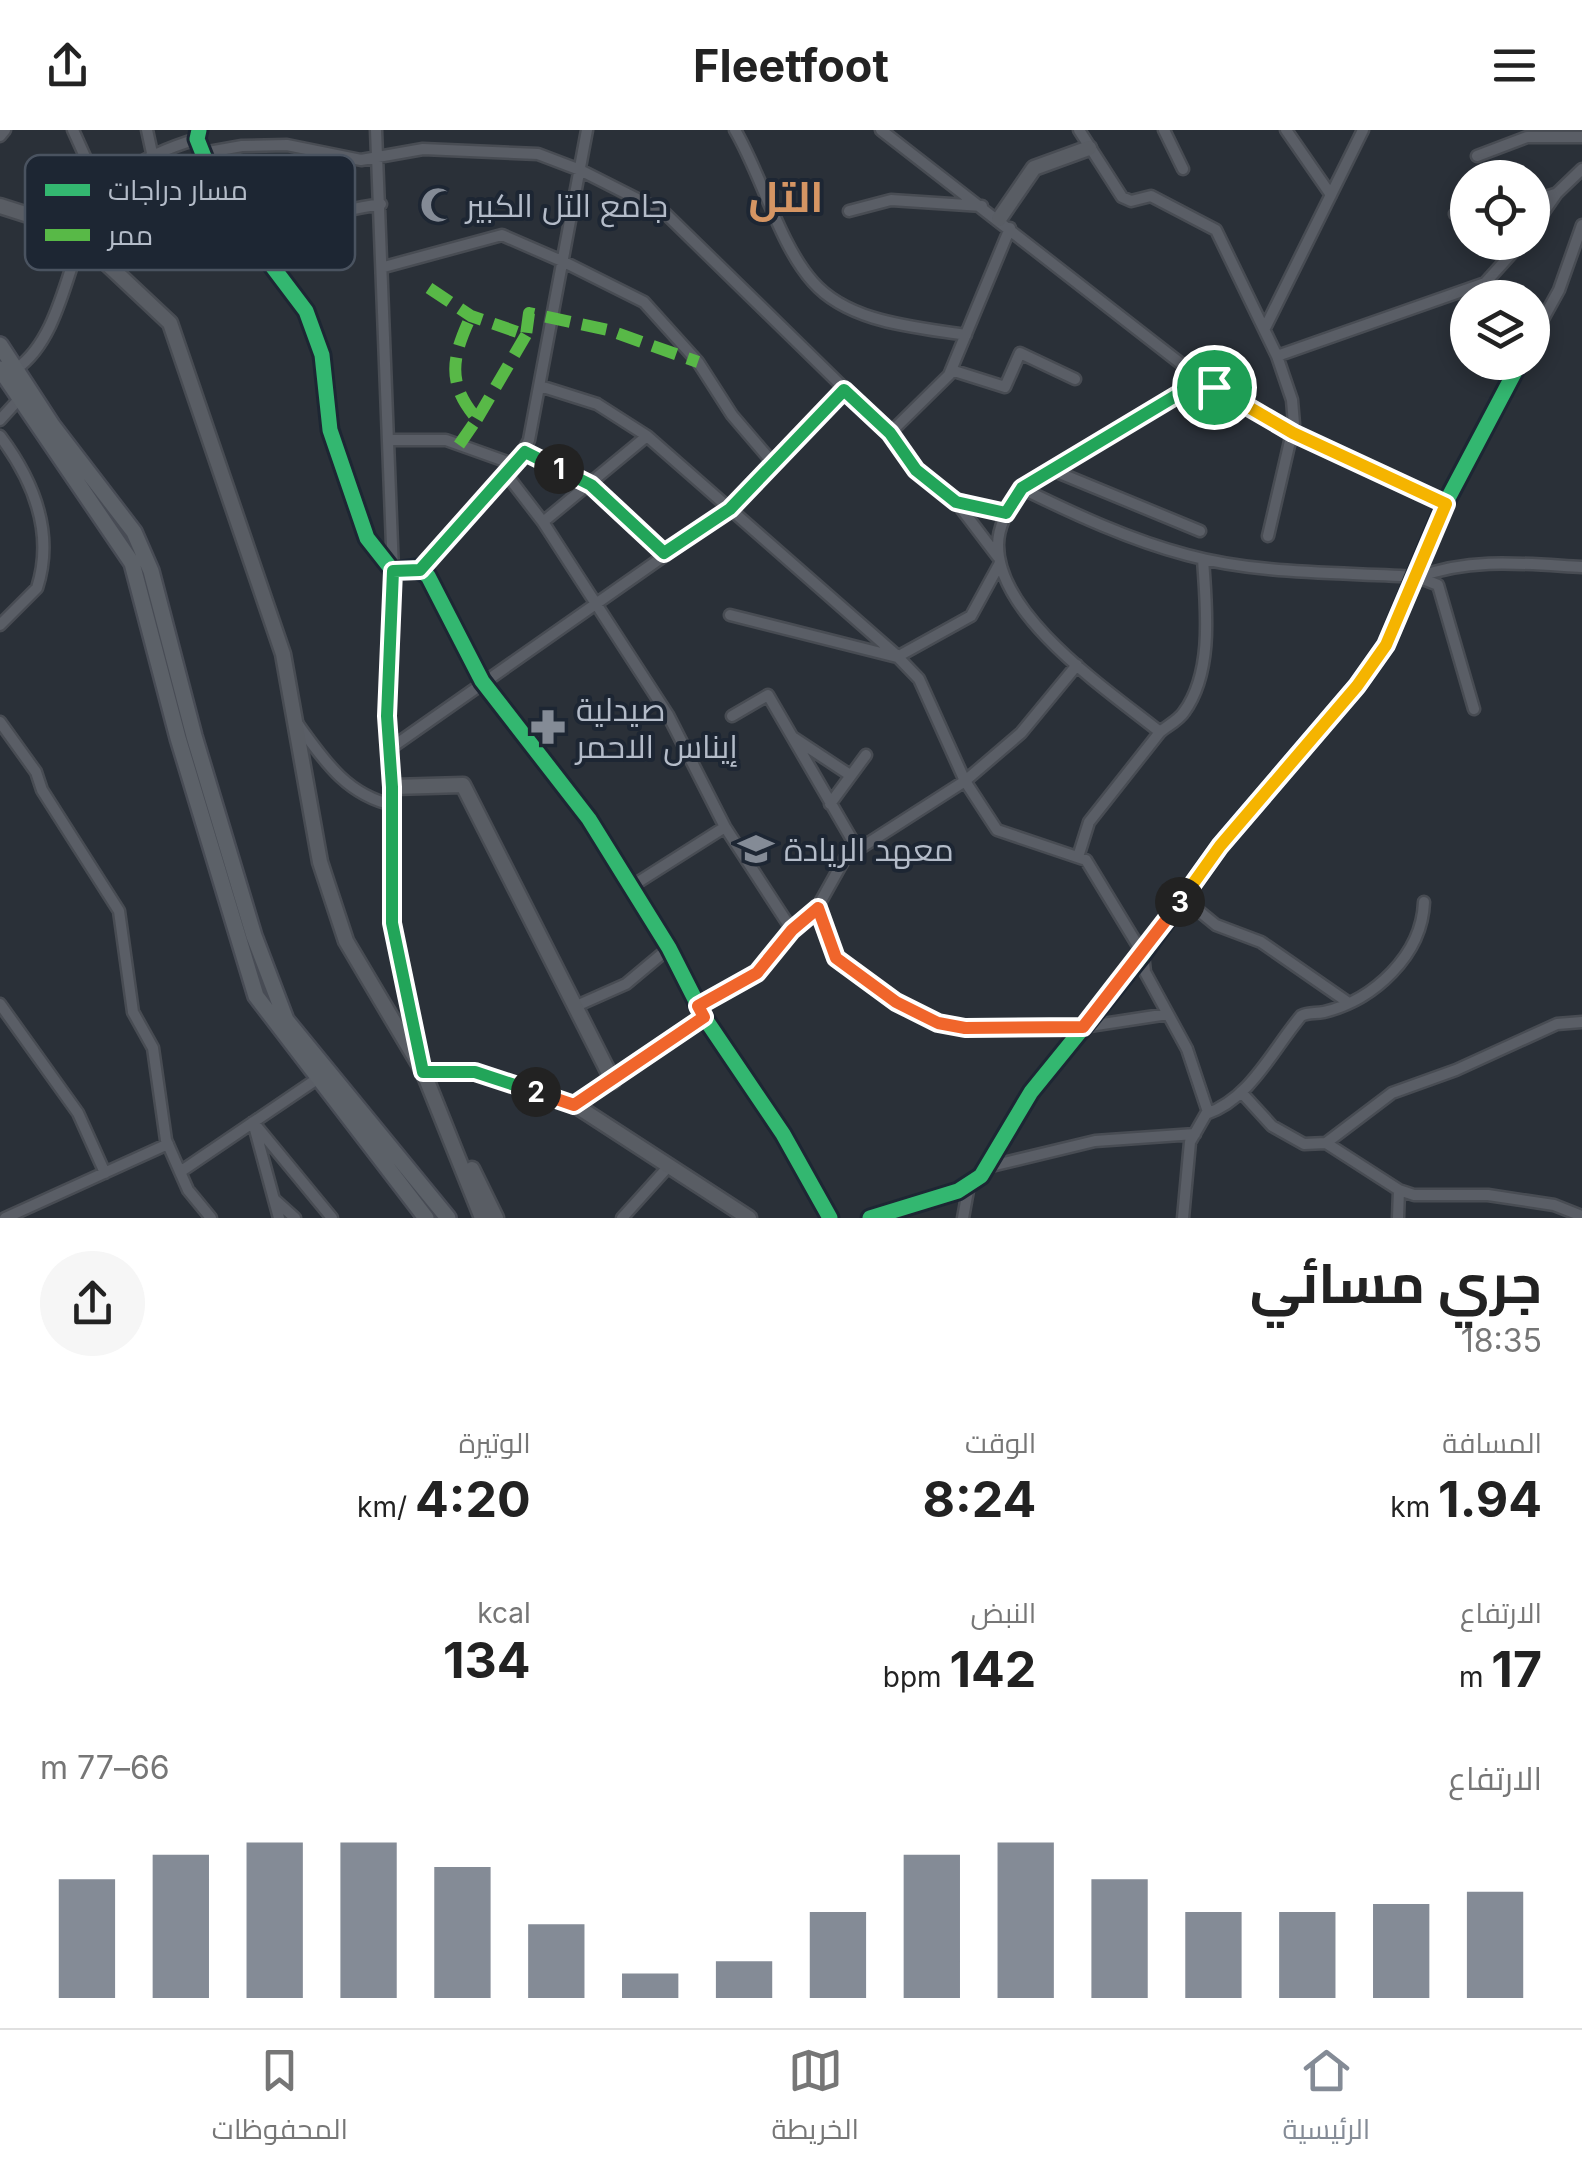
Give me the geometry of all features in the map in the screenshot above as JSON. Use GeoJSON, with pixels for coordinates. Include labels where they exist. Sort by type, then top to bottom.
{"type":"FeatureCollection","features":[{"type":"Feature","properties":{"kind":"main road"},"geometry":{"type":"LineString","coordinates":[[1004,223],[1034,168],[1090,148]]}},
{"type":"Feature","properties":{"kind":"main road"},"geometry":{"type":"LineString","coordinates":[[0,206],[25,214]]}},
{"type":"Feature","properties":{"kind":"main road"},"geometry":{"type":"LineString","coordinates":[[114,270],[170,323],[277,637],[320,862],[346,942],[423,1072],[496,1218]]}},
{"type":"Feature","properties":{"kind":"main road"},"geometry":{"type":"LineString","coordinates":[[0,344],[20,398],[132,563],[178,738],[256,996],[426,1218]]}},
{"type":"Feature","properties":{"kind":"main road"},"geometry":{"type":"LineString","coordinates":[[8,369],[134,532],[151,571],[194,736],[254,936],[286,1020],[448,1218]]}},
{"type":"Feature","properties":{"kind":"main road"},"geometry":{"type":"LineString","coordinates":[[392,787],[463,785],[613,1080]]}},
{"type":"Feature","properties":{"kind":"main road"},"geometry":{"type":"LineString","coordinates":[[574,1105],[749,1218]]}},
{"type":"Feature","properties":{"kind":"main road"},"geometry":{"type":"LineString","coordinates":[[446,1120],[482,1218]]}},
{"type":"Feature","properties":{"kind":"street"},"geometry":{"type":"LineString","coordinates":[[0,136],[6,130]]}},
{"type":"Feature","properties":{"kind":"street"},"geometry":{"type":"LineString","coordinates":[[73,130],[84,155]]}},
{"type":"Feature","properties":{"kind":"street"},"geometry":{"type":"LineString","coordinates":[[147,130],[152,152]]}},
{"type":"Feature","properties":{"kind":"street"},"geometry":{"type":"LineString","coordinates":[[376,130],[393,571],[388,750],[392,787],[392,923],[423,1072],[475,1072],[574,1105],[757,973],[792,930],[818,908],[845,858],[965,781],[1021,733],[1076,666]]}},
{"type":"Feature","properties":{"kind":"street"},"geometry":{"type":"LineString","coordinates":[[420,570],[525,452],[587,130]]}},
{"type":"Feature","properties":{"kind":"street"},"geometry":{"type":"LineString","coordinates":[[735,130],[813,282],[843,305],[896,324],[966,334]]}},
{"type":"Feature","properties":{"kind":"street"},"geometry":{"type":"LineString","coordinates":[[881,130],[1202,380],[1293,433],[1446,504]]}},
{"type":"Feature","properties":{"kind":"street"},"geometry":{"type":"LineString","coordinates":[[1079,130],[1122,197],[1131,200],[1152,196],[1217,232],[1265,328],[1292,400],[1293,433],[1268,536]]}},
{"type":"Feature","properties":{"kind":"street"},"geometry":{"type":"LineString","coordinates":[[1164,130],[1182,169]]}},
{"type":"Feature","properties":{"kind":"street"},"geometry":{"type":"LineString","coordinates":[[1286,130],[1331,195]]}},
{"type":"Feature","properties":{"kind":"street"},"geometry":{"type":"LineString","coordinates":[[1265,328],[1363,130]]}},
{"type":"Feature","properties":{"kind":"street"},"geometry":{"type":"LineString","coordinates":[[148,155],[198,134],[203,153],[287,145],[336,155]]}},
{"type":"Feature","properties":{"kind":"street"},"geometry":{"type":"LineString","coordinates":[[1477,156],[1527,137],[1582,138]]}},
{"type":"Feature","properties":{"kind":"street"},"geometry":{"type":"LineString","coordinates":[[355,159],[423,149],[538,154],[580,170],[665,213],[890,433],[916,470],[956,502],[1000,560],[1047,642],[1160,732]]}},
{"type":"Feature","properties":{"kind":"street"},"geometry":{"type":"LineString","coordinates":[[1550,203],[1582,169]]}},
{"type":"Feature","properties":{"kind":"street"},"geometry":{"type":"LineString","coordinates":[[1550,195],[1557,193]]}},
{"type":"Feature","properties":{"kind":"street"},"geometry":{"type":"LineString","coordinates":[[849,211],[891,200],[983,206]]}},
{"type":"Feature","properties":{"kind":"street"},"geometry":{"type":"LineString","coordinates":[[355,210],[381,204]]}},
{"type":"Feature","properties":{"kind":"street"},"geometry":{"type":"LineString","coordinates":[[890,433],[924,403],[951,370],[1004,223]]}},
{"type":"Feature","properties":{"kind":"street"},"geometry":{"type":"LineString","coordinates":[[1550,306],[1582,225]]}},
{"type":"Feature","properties":{"kind":"street"},"geometry":{"type":"LineString","coordinates":[[384,267],[502,234],[644,302],[698,362],[732,415],[773,463]]}},
{"type":"Feature","properties":{"kind":"street"},"geometry":{"type":"LineString","coordinates":[[1277,356],[1484,284],[1506,260]]}},
{"type":"Feature","properties":{"kind":"street"},"geometry":{"type":"LineString","coordinates":[[8,369],[34,357],[70,270]]}},
{"type":"Feature","properties":{"kind":"street"},"geometry":{"type":"LineString","coordinates":[[276,270],[306,310],[322,355],[330,430],[368,538],[393,571]]}},
{"type":"Feature","properties":{"kind":"street"},"geometry":{"type":"LineString","coordinates":[[951,370],[1005,388],[1020,353],[1074,379]]}},
{"type":"Feature","properties":{"kind":"street"},"geometry":{"type":"LineString","coordinates":[[730,615],[897,657],[971,616],[1000,560],[998,542],[1006,513],[1022,488],[1202,380]]}},
{"type":"Feature","properties":{"kind":"street"},"geometry":{"type":"LineString","coordinates":[[870,1218],[969,1186],[987,1167],[1031,1092],[1143,954],[1220,846],[1357,686],[1386,645],[1418,578],[1446,504],[1511,380]]}},
{"type":"Feature","properties":{"kind":"street"},"geometry":{"type":"LineString","coordinates":[[540,386],[598,404],[648,436],[897,657],[919,679],[965,781],[997,830],[1086,860],[1143,954],[1146,972],[1187,1049],[1208,1112]]}},
{"type":"Feature","properties":{"kind":"street"},"geometry":{"type":"LineString","coordinates":[[388,750],[730,509],[844,390]]}},
{"type":"Feature","properties":{"kind":"street"},"geometry":{"type":"LineString","coordinates":[[0,420],[20,398]]}},
{"type":"Feature","properties":{"kind":"street"},"geometry":{"type":"LineString","coordinates":[[0,436],[26,470],[38,497],[41,528],[37,588],[0,624]]}},
{"type":"Feature","properties":{"kind":"street"},"geometry":{"type":"LineString","coordinates":[[543,522],[648,436]]}},
{"type":"Feature","properties":{"kind":"street"},"geometry":{"type":"LineString","coordinates":[[389,440],[446,440],[516,465]]}},
{"type":"Feature","properties":{"kind":"street"},"geometry":{"type":"LineString","coordinates":[[525,452],[591,485],[664,553]]}},
{"type":"Feature","properties":{"kind":"street"},"geometry":{"type":"LineString","coordinates":[[1052,470],[1200,531]]}},
{"type":"Feature","properties":{"kind":"street"},"geometry":{"type":"LineString","coordinates":[[507,475],[543,522],[683,741],[725,828],[792,930]]}},
{"type":"Feature","properties":{"kind":"street"},"geometry":{"type":"LineString","coordinates":[[1022,488],[1130,536],[1202,558],[1238,565],[1418,578],[1438,584],[1474,709]]}},
{"type":"Feature","properties":{"kind":"street"},"geometry":{"type":"LineString","coordinates":[[956,502],[1006,513]]}},
{"type":"Feature","properties":{"kind":"street"},"geometry":{"type":"LineString","coordinates":[[1078,857],[1089,822],[1160,732],[1184,712],[1198,676],[1207,632],[1202,558]]}},
{"type":"Feature","properties":{"kind":"street"},"geometry":{"type":"LineString","coordinates":[[1418,578],[1441,569],[1491,563],[1582,567]]}},
{"type":"Feature","properties":{"kind":"street"},"geometry":{"type":"LineString","coordinates":[[393,571],[420,570],[428,576],[482,681],[589,819],[669,948],[701,1011],[783,1134],[830,1218]]}},
{"type":"Feature","properties":{"kind":"street"},"geometry":{"type":"LineString","coordinates":[[732,716],[768,695],[858,850]]}},
{"type":"Feature","properties":{"kind":"street"},"geometry":{"type":"LineString","coordinates":[[0,722],[36,772],[42,790],[119,911],[133,1012],[152,1048],[168,1144],[188,1190],[212,1218]]}},
{"type":"Feature","properties":{"kind":"street"},"geometry":{"type":"LineString","coordinates":[[296,722],[330,770],[351,788],[392,805]]}},
{"type":"Feature","properties":{"kind":"street"},"geometry":{"type":"LineString","coordinates":[[793,737],[850,775]]}},
{"type":"Feature","properties":{"kind":"street"},"geometry":{"type":"LineString","coordinates":[[830,804],[866,755]]}},
{"type":"Feature","properties":{"kind":"street"},"geometry":{"type":"LineString","coordinates":[[632,886],[725,828]]}},
{"type":"Feature","properties":{"kind":"street"},"geometry":{"type":"LineString","coordinates":[[1184,898],[1216,925],[1261,942],[1346,1001]]}},
{"type":"Feature","properties":{"kind":"street"},"geometry":{"type":"LineString","coordinates":[[1183,1218],[1194,1134],[1208,1112],[1222,1108],[1241,1092],[1301,1016],[1326,1012],[1372,992],[1382,978],[1400,966],[1423,920],[1424,902]]}},
{"type":"Feature","properties":{"kind":"street"},"geometry":{"type":"LineString","coordinates":[[818,908],[836,958],[896,1002],[938,1023],[965,1028],[1083,1027],[1168,1014]]}},
{"type":"Feature","properties":{"kind":"street"},"geometry":{"type":"LineString","coordinates":[[574,1007],[626,984],[669,948]]}},
{"type":"Feature","properties":{"kind":"street"},"geometry":{"type":"LineString","coordinates":[[0,1004],[78,1113],[105,1173]]}},
{"type":"Feature","properties":{"kind":"street"},"geometry":{"type":"LineString","coordinates":[[1241,1092],[1272,1126],[1304,1144],[1326,1143],[1392,1093],[1456,1070],[1557,1024],[1582,1022]]}},
{"type":"Feature","properties":{"kind":"street"},"geometry":{"type":"LineString","coordinates":[[180,1172],[317,1080]]}},
{"type":"Feature","properties":{"kind":"street"},"geometry":{"type":"LineString","coordinates":[[254,1122],[279,1218]]}},
{"type":"Feature","properties":{"kind":"street"},"geometry":{"type":"LineString","coordinates":[[254,1122],[332,1218]]}},
{"type":"Feature","properties":{"kind":"street"},"geometry":{"type":"LineString","coordinates":[[987,1167],[1096,1141],[1194,1134]]}},
{"type":"Feature","properties":{"kind":"street"},"geometry":{"type":"LineString","coordinates":[[1326,1143],[1399,1190],[1414,1195],[1488,1195],[1554,1204],[1582,1216]]}},
{"type":"Feature","properties":{"kind":"street"},"geometry":{"type":"LineString","coordinates":[[5,1218],[168,1144]]}},
{"type":"Feature","properties":{"kind":"street"},"geometry":{"type":"LineString","coordinates":[[622,1218],[668,1167]]}},
{"type":"Feature","properties":{"kind":"street"},"geometry":{"type":"LineString","coordinates":[[964,1218],[969,1186]]}},
{"type":"Feature","properties":{"kind":"street"},"geometry":{"type":"LineString","coordinates":[[1398,1218],[1399,1190]]}},
{"type":"Feature","properties":{"kind":"street"},"geometry":{"type":"LineString","coordinates":[[274,1199],[295,1218]]}},
{"type":"Feature","properties":{"kind":"marked path"},"geometry":{"type":"LineString","coordinates":[[429,288],[471,316],[526,335],[529,313],[608,330],[698,362]]}},
{"type":"Feature","properties":{"kind":"marked path"},"geometry":{"type":"LineString","coordinates":[[459,445],[477,419],[460,393],[455,369],[471,316]]}},
{"type":"Feature","properties":{"kind":"marked path"},"geometry":{"type":"LineString","coordinates":[[477,419],[526,335]]}},
{"type":"Feature","properties":{"kind":"cycle path"},"geometry":{"type":"LineString","coordinates":[[199,130],[197,139],[203,155]]}},
{"type":"Feature","properties":{"kind":"cycle path"},"geometry":{"type":"LineString","coordinates":[[275,270],[306,311],[322,355],[330,430],[367,538],[393,571],[416,568],[428,576],[482,681],[589,819],[669,948],[704,1017],[783,1134],[830,1218]]}},
{"type":"Feature","properties":{"kind":"cycle path"},"geometry":{"type":"LineString","coordinates":[[870,1218],[958,1191],[981,1176],[1031,1092],[1143,954],[1220,846],[1357,686],[1386,645],[1445,504],[1510,380]]}},
{"type":"Feature","properties":{"kind":"place","name":"جامع التل الكبير"},"geometry":{"type":"Point","coordinates":[438,205]}},
{"type":"Feature","properties":{"kind":"place","name":"صيدلية إيناس الاحمر"},"geometry":{"type":"Point","coordinates":[548,727]}},
{"type":"Feature","properties":{"kind":"place","name":"معهد الريادة"},"geometry":{"type":"Point","coordinates":[756,849]}},
{"type":"Feature","properties":{"kind":"district","name":"التل"},"geometry":{"type":"Point","coordinates":[786,196]}},
{"type":"Feature","properties":{"kind":"route"},"geometry":{"type":"LineString","coordinates":[[1202,380],[1214,387],[1293,433],[1446,504],[1418,578],[1386,645],[1357,686],[1220,846],[1143,954],[1083,1027],[965,1028],[938,1023],[896,1002],[836,958],[818,908],[792,930],[757,973],[698,1006],[704,1017],[574,1105],[475,1072],[423,1072],[392,923],[392,787],[387,716],[393,571],[420,570],[525,452],[591,485],[664,553],[730,509],[844,390],[890,433],[916,470],[956,502],[1006,513],[1022,488],[1202,380]]}}]}
